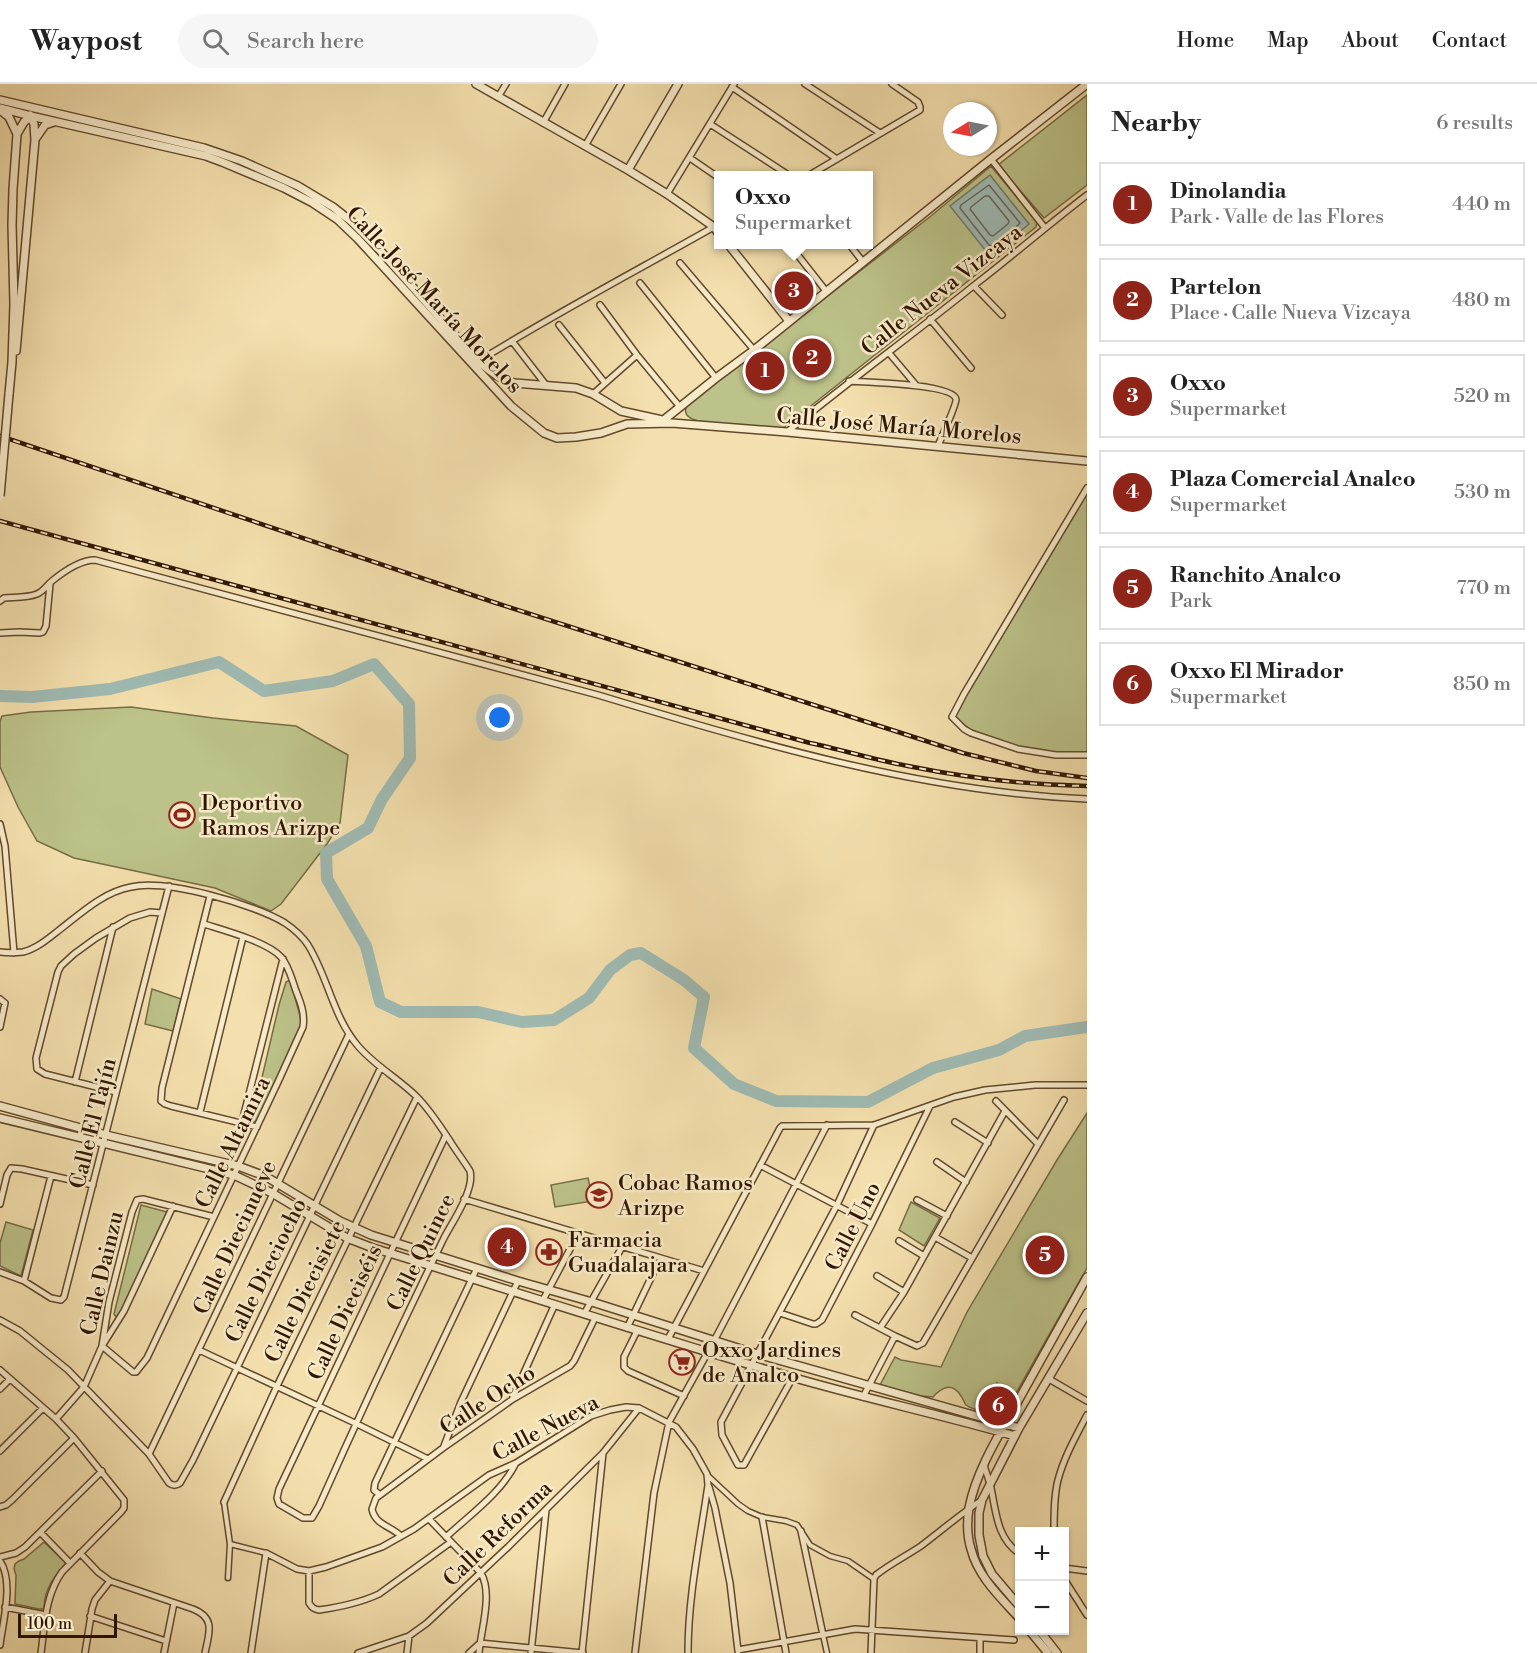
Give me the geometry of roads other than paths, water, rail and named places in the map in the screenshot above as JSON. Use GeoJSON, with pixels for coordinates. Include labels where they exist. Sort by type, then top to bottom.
{"type":"FeatureCollection","features":[{"type":"Feature","properties":{"kind":"street"},"geometry":{"type":"LineString","coordinates":[[476,84],[628,170],[714,226]]}},
{"type":"Feature","properties":{"kind":"street"},"geometry":{"type":"LineString","coordinates":[[498,97],[506,84]]}},
{"type":"Feature","properties":{"kind":"street"},"geometry":{"type":"LineString","coordinates":[[543,123],[566,84]]}},
{"type":"Feature","properties":{"kind":"street"},"geometry":{"type":"LineString","coordinates":[[585,146],[621,84]]}},
{"type":"Feature","properties":{"kind":"street"},"geometry":{"type":"LineString","coordinates":[[628,170],[678,84]]}},
{"type":"Feature","properties":{"kind":"street"},"geometry":{"type":"LineString","coordinates":[[806,84],[880,133]]}},
{"type":"Feature","properties":{"kind":"street"},"geometry":{"type":"LineString","coordinates":[[817,171],[920,110],[918,102],[892,84]]}},
{"type":"Feature","properties":{"kind":"street"},"geometry":{"type":"LineString","coordinates":[[662,422],[1086,85]]}},
{"type":"Feature","properties":{"kind":"street"},"geometry":{"type":"LineString","coordinates":[[667,194],[733,86],[837,159]]}},
{"type":"Feature","properties":{"kind":"street","name":"Calle José María Morelos"},"geometry":{"type":"LineString","coordinates":[[0,100],[204,148],[232,158],[284,184],[347,228],[476,363],[511,406],[544,433],[557,438],[601,433],[627,424],[662,422],[1087,461]]}},
{"type":"Feature","properties":{"kind":"street"},"geometry":{"type":"LineString","coordinates":[[10,103],[20,106],[31,116],[35,140],[17,342],[12,362]]}},
{"type":"Feature","properties":{"kind":"street"},"geometry":{"type":"LineString","coordinates":[[0,109],[9,117],[17,134]]}},
{"type":"Feature","properties":{"kind":"street","name":"Calle José María Morelos"},"geometry":{"type":"LineString","coordinates":[[0,109],[207,156],[284,184]]}},
{"type":"Feature","properties":{"kind":"street"},"geometry":{"type":"LineString","coordinates":[[0,496],[12,362],[14,303],[12,207],[17,134],[24,122],[31,116],[53,113]]}},
{"type":"Feature","properties":{"kind":"street"},"geometry":{"type":"LineString","coordinates":[[35,140],[45,125],[60,122]]}},
{"type":"Feature","properties":{"kind":"street"},"geometry":{"type":"LineString","coordinates":[[710,124],[782,171]]}},
{"type":"Feature","properties":{"kind":"street"},"geometry":{"type":"LineString","coordinates":[[690,158],[714,175]]}},
{"type":"Feature","properties":{"kind":"street"},"geometry":{"type":"LineString","coordinates":[[991,159],[1045,228]]}},
{"type":"Feature","properties":{"kind":"street","name":"Calle Nueva Vizcaya"},"geometry":{"type":"LineString","coordinates":[[787,432],[1087,195]]}},
{"type":"Feature","properties":{"kind":"street"},"geometry":{"type":"LineString","coordinates":[[476,363],[591,295],[714,230]]}},
{"type":"Feature","properties":{"kind":"street"},"geometry":{"type":"LineString","coordinates":[[732,249],[789,321]]}},
{"type":"Feature","properties":{"kind":"street"},"geometry":{"type":"LineString","coordinates":[[793,249],[826,291]]}},
{"type":"Feature","properties":{"kind":"street"},"geometry":{"type":"LineString","coordinates":[[853,249],[864,262]]}},
{"type":"Feature","properties":{"kind":"street"},"geometry":{"type":"LineString","coordinates":[[680,262],[754,350]]}},
{"type":"Feature","properties":{"kind":"street"},"geometry":{"type":"LineString","coordinates":[[640,283],[716,378]]}},
{"type":"Feature","properties":{"kind":"street"},"geometry":{"type":"LineString","coordinates":[[974,286],[1002,315]]}},
{"type":"Feature","properties":{"kind":"street"},"geometry":{"type":"LineString","coordinates":[[600,305],[680,407]]}},
{"type":"Feature","properties":{"kind":"street"},"geometry":{"type":"LineString","coordinates":[[930,320],[971,368]]}},
{"type":"Feature","properties":{"kind":"street"},"geometry":{"type":"LineString","coordinates":[[559,325],[605,383]]}},
{"type":"Feature","properties":{"kind":"street"},"geometry":{"type":"LineString","coordinates":[[512,341],[546,385]]}},
{"type":"Feature","properties":{"kind":"street"},"geometry":{"type":"LineString","coordinates":[[889,353],[916,386]]}},
{"type":"Feature","properties":{"kind":"street"},"geometry":{"type":"LineString","coordinates":[[593,394],[637,355]]}},
{"type":"Feature","properties":{"kind":"street","name":"Calle José María Morelos"},"geometry":{"type":"LineString","coordinates":[[476,363],[505,381],[576,388],[593,394],[621,411],[662,422]]}},
{"type":"Feature","properties":{"kind":"street"},"geometry":{"type":"LineString","coordinates":[[849,381],[916,386],[954,395],[956,402],[938,446]]}},
{"type":"Feature","properties":{"kind":"street"},"geometry":{"type":"LineString","coordinates":[[1087,488],[952,717],[971,733],[1018,749],[1056,755],[1087,755]]}},
{"type":"Feature","properties":{"kind":"street"},"geometry":{"type":"LineString","coordinates":[[0,601],[3,598],[35,595],[68,570],[90,560],[104,562],[598,695],[832,762],[984,790],[1087,800]]}},
{"type":"Feature","properties":{"kind":"street"},"geometry":{"type":"LineString","coordinates":[[0,633],[35,634],[43,632],[47,618],[50,583]]}},
{"type":"Feature","properties":{"kind":"street"},"geometry":{"type":"LineString","coordinates":[[0,824],[5,846],[14,953],[0,952]]}},
{"type":"Feature","properties":{"kind":"street","name":"Calle Quince"},"geometry":{"type":"LineString","coordinates":[[14,953],[24,952],[34,947],[118,890],[133,886],[169,886],[262,911],[284,923],[306,942],[349,1034],[367,1055],[417,1096],[436,1119],[468,1167],[471,1175],[470,1185],[464,1199],[315,1514]]}},
{"type":"Feature","properties":{"kind":"street","name":"Calle El Tajín"},"geometry":{"type":"LineString","coordinates":[[0,1272],[24,1281],[51,1298],[61,1300],[64,1297],[169,886]]}},
{"type":"Feature","properties":{"kind":"street"},"geometry":{"type":"LineString","coordinates":[[210,896],[161,1101],[165,1104],[257,1127]]}},
{"type":"Feature","properties":{"kind":"street"},"geometry":{"type":"LineString","coordinates":[[116,1092],[40,1072],[36,1065],[58,972],[74,954],[113,927],[140,914],[162,913]]}},
{"type":"Feature","properties":{"kind":"street"},"geometry":{"type":"LineString","coordinates":[[204,924],[243,937],[272,950],[283,959],[242,1122]]}},
{"type":"Feature","properties":{"kind":"street"},"geometry":{"type":"LineString","coordinates":[[75,1082],[113,927]]}},
{"type":"Feature","properties":{"kind":"street"},"geometry":{"type":"LineString","coordinates":[[200,1112],[243,937]]}},
{"type":"Feature","properties":{"kind":"street","name":"Calle Altamira"},"geometry":{"type":"LineString","coordinates":[[102,1346],[129,1369],[136,1372],[140,1370],[257,1127],[303,1027],[301,1003],[283,959]]}},
{"type":"Feature","properties":{"kind":"street"},"geometry":{"type":"LineString","coordinates":[[0,999],[5,1003],[0,1027]]}},
{"type":"Feature","properties":{"kind":"street","name":"Calle Diecinueve"},"geometry":{"type":"LineString","coordinates":[[149,1454],[349,1034]]}},
{"type":"Feature","properties":{"kind":"street","name":"Calle Dieciocho"},"geometry":{"type":"LineString","coordinates":[[149,1454],[169,1483],[177,1486],[193,1460],[381,1067]]}},
{"type":"Feature","properties":{"kind":"street"},"geometry":{"type":"LineString","coordinates":[[668,1339],[780,1128],[785,1125],[874,1125],[954,1097],[985,1090],[1035,1085],[1087,1085]]}},
{"type":"Feature","properties":{"kind":"street","name":"Calle Diecisiete"},"geometry":{"type":"LineString","coordinates":[[224,1502],[347,1238],[417,1096]]}},
{"type":"Feature","properties":{"kind":"street"},"geometry":{"type":"LineString","coordinates":[[855,1315],[917,1346],[923,1343],[1064,1100]]}},
{"type":"Feature","properties":{"kind":"street"},"geometry":{"type":"LineString","coordinates":[[996,1101],[1038,1144]]}},
{"type":"Feature","properties":{"kind":"street"},"geometry":{"type":"LineString","coordinates":[[0,1106],[106,1135],[254,1171],[353,1228],[757,1354],[1019,1428]]}},
{"type":"Feature","properties":{"kind":"street","name":"Calle Uno"},"geometry":{"type":"LineString","coordinates":[[780,1313],[813,1324],[819,1323],[872,1224],[930,1106]]}},
{"type":"Feature","properties":{"kind":"street"},"geometry":{"type":"LineString","coordinates":[[880,1328],[904,1292],[1005,1111]]}},
{"type":"Feature","properties":{"kind":"street"},"geometry":{"type":"LineString","coordinates":[[0,1118],[234,1175],[272,1193],[347,1238],[390,1253],[752,1365],[863,1397],[1015,1436]]}},
{"type":"Feature","properties":{"kind":"street"},"geometry":{"type":"LineString","coordinates":[[955,1122],[988,1143]]}},
{"type":"Feature","properties":{"kind":"street"},"geometry":{"type":"LineString","coordinates":[[635,1653],[654,1493],[669,1422],[709,1351],[827,1125]]}},
{"type":"Feature","properties":{"kind":"street"},"geometry":{"type":"LineString","coordinates":[[793,1377],[744,1465],[738,1465],[722,1435],[721,1422],[837,1206],[874,1125]]}},
{"type":"Feature","properties":{"kind":"street","name":"Calle Dieciséis"},"geometry":{"type":"LineString","coordinates":[[315,1514],[312,1518],[303,1518],[279,1504],[277,1498],[279,1490],[446,1135]]}},
{"type":"Feature","properties":{"kind":"street"},"geometry":{"type":"LineString","coordinates":[[937,1162],[966,1182]]}},
{"type":"Feature","properties":{"kind":"street"},"geometry":{"type":"LineString","coordinates":[[760,1165],[872,1224]]}},
{"type":"Feature","properties":{"kind":"street"},"geometry":{"type":"LineString","coordinates":[[0,1204],[11,1168],[22,1168],[93,1185]]}},
{"type":"Feature","properties":{"kind":"street"},"geometry":{"type":"LineString","coordinates":[[24,1281],[51,1176]]}},
{"type":"Feature","properties":{"kind":"street","name":"Calle Dainzu"},"geometry":{"type":"LineString","coordinates":[[56,1419],[84,1387],[102,1346],[109,1302],[137,1200],[143,1199],[214,1217]]}},
{"type":"Feature","properties":{"kind":"street"},"geometry":{"type":"LineString","coordinates":[[464,1199],[704,1271]]}},
{"type":"Feature","properties":{"kind":"street"},"geometry":{"type":"LineString","coordinates":[[917,1200],[947,1216]]}},
{"type":"Feature","properties":{"kind":"street"},"geometry":{"type":"LineString","coordinates":[[102,1346],[124,1311],[173,1206]]}},
{"type":"Feature","properties":{"kind":"street"},"geometry":{"type":"LineString","coordinates":[[543,1300],[578,1234]]}},
{"type":"Feature","properties":{"kind":"street"},"geometry":{"type":"LineString","coordinates":[[935,1237],[972,1258]]}},
{"type":"Feature","properties":{"kind":"street"},"geometry":{"type":"LineString","coordinates":[[899,1241],[924,1256]]}},
{"type":"Feature","properties":{"kind":"street"},"geometry":{"type":"LineString","coordinates":[[584,1314],[622,1247]]}},
{"type":"Feature","properties":{"kind":"street"},"geometry":{"type":"LineString","coordinates":[[627,1328],[660,1259]]}},
{"type":"Feature","properties":{"kind":"street"},"geometry":{"type":"LineString","coordinates":[[401,1536],[392,1528],[380,1523],[374,1516],[373,1504],[380,1495],[375,1491],[374,1485],[477,1268]]}},
{"type":"Feature","properties":{"kind":"street"},"geometry":{"type":"LineString","coordinates":[[877,1276],[904,1292]]}},
{"type":"Feature","properties":{"kind":"street"},"geometry":{"type":"LineString","coordinates":[[1015,1613],[984,1577],[976,1563],[970,1547],[969,1508],[984,1465],[1000,1432],[1087,1277]]}},
{"type":"Feature","properties":{"kind":"street"},"geometry":{"type":"LineString","coordinates":[[443,1448],[461,1402],[518,1281]]}},
{"type":"Feature","properties":{"kind":"street"},"geometry":{"type":"LineString","coordinates":[[513,1399],[555,1304]]}},
{"type":"Feature","properties":{"kind":"street"},"geometry":{"type":"LineString","coordinates":[[1015,1601],[992,1574],[983,1556],[979,1535],[982,1500],[1019,1428],[1087,1313]]}},
{"type":"Feature","properties":{"kind":"street","name":"Calle Ocho"},"geometry":{"type":"LineString","coordinates":[[380,1495],[513,1399],[570,1366],[595,1318]]}},
{"type":"Feature","properties":{"kind":"street"},"geometry":{"type":"LineString","coordinates":[[0,1320],[21,1331],[68,1370],[149,1454]]}},
{"type":"Feature","properties":{"kind":"street"},"geometry":{"type":"LineString","coordinates":[[637,1331],[624,1357],[624,1367],[628,1371],[684,1396]]}},
{"type":"Feature","properties":{"kind":"street"},"geometry":{"type":"LineString","coordinates":[[863,1397],[895,1336]]}},
{"type":"Feature","properties":{"kind":"street"},"geometry":{"type":"LineString","coordinates":[[199,1350],[428,1459]]}},
{"type":"Feature","properties":{"kind":"street"},"geometry":{"type":"LineString","coordinates":[[0,1370],[43,1407],[74,1438],[102,1471],[125,1504],[121,1512],[55,1581],[48,1601],[41,1653]]}},
{"type":"Feature","properties":{"kind":"street"},"geometry":{"type":"LineString","coordinates":[[0,1389],[10,1379]]}},
{"type":"Feature","properties":{"kind":"street"},"geometry":{"type":"LineString","coordinates":[[1049,1379],[1087,1401]]}},
{"type":"Feature","properties":{"kind":"street"},"geometry":{"type":"LineString","coordinates":[[0,1451],[43,1407]]}},
{"type":"Feature","properties":{"kind":"street","name":"Calle Nueva"},"geometry":{"type":"LineString","coordinates":[[309,1571],[361,1555],[401,1536],[429,1519],[489,1475],[516,1463],[591,1416],[626,1407],[639,1408]]}},
{"type":"Feature","properties":{"kind":"street"},"geometry":{"type":"LineString","coordinates":[[639,1408],[676,1427],[683,1434],[707,1474],[738,1504],[762,1517],[797,1524],[810,1545],[830,1556],[848,1561],[874,1579]]}},
{"type":"Feature","properties":{"kind":"street","name":"Calle Reforma"},"geometry":{"type":"LineString","coordinates":[[358,1653],[409,1636],[427,1623],[603,1453],[639,1408]]}},
{"type":"Feature","properties":{"kind":"street"},"geometry":{"type":"LineString","coordinates":[[1054,1527],[1058,1480],[1071,1445],[1087,1415]]}},
{"type":"Feature","properties":{"kind":"street"},"geometry":{"type":"LineString","coordinates":[[0,1507],[12,1500],[74,1438]]}},
{"type":"Feature","properties":{"kind":"street"},"geometry":{"type":"LineString","coordinates":[[480,1643],[531,1650],[583,1653],[603,1453]]}},
{"type":"Feature","properties":{"kind":"street"},"geometry":{"type":"LineString","coordinates":[[446,1537],[499,1488],[516,1463]]}},
{"type":"Feature","properties":{"kind":"street"},"geometry":{"type":"LineString","coordinates":[[984,1465],[995,1514],[1003,1537],[1015,1551]]}},
{"type":"Feature","properties":{"kind":"street"},"geometry":{"type":"LineString","coordinates":[[0,1645],[7,1579],[0,1559],[25,1547],[102,1471]]}},
{"type":"Feature","properties":{"kind":"street"},"geometry":{"type":"LineString","coordinates":[[707,1474],[730,1583],[738,1651],[855,1629],[1014,1640]]}},
{"type":"Feature","properties":{"kind":"street"},"geometry":{"type":"LineString","coordinates":[[688,1653],[688,1629],[708,1485]]}},
{"type":"Feature","properties":{"kind":"street"},"geometry":{"type":"LineString","coordinates":[[871,1653],[874,1579],[880,1572],[918,1548],[982,1500]]}},
{"type":"Feature","properties":{"kind":"street"},"geometry":{"type":"LineString","coordinates":[[224,1502],[230,1544],[228,1578]]}},
{"type":"Feature","properties":{"kind":"street"},"geometry":{"type":"LineString","coordinates":[[531,1650],[546,1510]]}},
{"type":"Feature","properties":{"kind":"street"},"geometry":{"type":"LineString","coordinates":[[762,1517],[786,1653]]}},
{"type":"Feature","properties":{"kind":"street"},"geometry":{"type":"LineString","coordinates":[[429,1519],[485,1580],[486,1598],[479,1653]]}},
{"type":"Feature","properties":{"kind":"street"},"geometry":{"type":"LineString","coordinates":[[801,1531],[827,1653]]}},
{"type":"Feature","properties":{"kind":"street"},"geometry":{"type":"LineString","coordinates":[[41,1533],[70,1563]]}},
{"type":"Feature","properties":{"kind":"street"},"geometry":{"type":"LineString","coordinates":[[230,1544],[266,1553],[297,1569],[309,1571],[309,1603],[311,1607],[319,1610],[370,1599],[451,1542]]}},
{"type":"Feature","properties":{"kind":"street"},"geometry":{"type":"LineString","coordinates":[[251,1653],[266,1553]]}},
{"type":"Feature","properties":{"kind":"street"},"geometry":{"type":"LineString","coordinates":[[80,1554],[110,1581],[205,1615],[209,1629],[205,1653]]}},
{"type":"Feature","properties":{"kind":"street"},"geometry":{"type":"LineString","coordinates":[[1069,1569],[1087,1571]]}},
{"type":"Feature","properties":{"kind":"street"},"geometry":{"type":"LineString","coordinates":[[85,1653],[90,1616],[95,1600],[110,1581]]}},
{"type":"Feature","properties":{"kind":"street"},"geometry":{"type":"LineString","coordinates":[[1066,1581],[1087,1615]]}},
{"type":"Feature","properties":{"kind":"street"},"geometry":{"type":"LineString","coordinates":[[164,1653],[174,1603]]}},
{"type":"Feature","properties":{"kind":"street"},"geometry":{"type":"LineString","coordinates":[[5,1607],[46,1615]]}},
{"type":"Feature","properties":{"kind":"street"},"geometry":{"type":"LineString","coordinates":[[90,1616],[166,1641]]}},
{"type":"Feature","properties":{"kind":"street"},"geometry":{"type":"LineString","coordinates":[[1033,1635],[1048,1653]]}},
{"type":"Feature","properties":{"kind":"street"},"geometry":{"type":"LineString","coordinates":[[1042,1635],[1057,1653]]}},
{"type":"Feature","properties":{"kind":"street"},"geometry":{"type":"LineString","coordinates":[[407,1653],[409,1636]]}},
{"type":"Feature","properties":{"kind":"street"},"geometry":{"type":"LineString","coordinates":[[980,1638],[980,1653]]}},
{"type":"Feature","properties":{"kind":"street"},"geometry":{"type":"LineString","coordinates":[[469,1653],[480,1643]]}},
{"type":"Feature","properties":{"kind":"water"},"geometry":{"type":"Polygon","coordinates":[[[990,175],[1029,224],[990,256],[950,206],[990,175]]]}},
{"type":"Feature","properties":{"kind":"waterway"},"geometry":{"type":"LineString","coordinates":[[0,696],[32,697],[110,689],[219,662],[264,691],[333,681],[374,664],[409,704],[410,758],[382,799],[368,828],[326,853],[327,879],[366,946],[380,1002],[401,1012],[478,1012],[522,1022],[554,1020],[589,998],[610,970],[630,955],[641,953],[684,980],[704,997],[694,1048],[734,1084],[776,1101],[868,1102],[933,1068],[999,1050],[1025,1036],[1087,1027]]}},
{"type":"Feature","properties":{"kind":"railway"},"geometry":{"type":"LineString","coordinates":[[0,436],[496,603],[963,753],[1036,771],[1087,778]]}},
{"type":"Feature","properties":{"kind":"railway"},"geometry":{"type":"LineString","coordinates":[[0,521],[871,758],[975,777],[1087,786]]}},
{"type":"Feature","properties":{"kind":"place","name":"Oxxo"},"geometry":{"type":"Point","coordinates":[794,291]}},
{"type":"Feature","properties":{"kind":"place","name":"Partelon"},"geometry":{"type":"Point","coordinates":[812,358]}},
{"type":"Feature","properties":{"kind":"place","name":"Dinolandia"},"geometry":{"type":"Point","coordinates":[765,371]}},
{"type":"Feature","properties":{"kind":"place","name":"Deportivo Ramos Arizpe"},"geometry":{"type":"Point","coordinates":[182,815]}},
{"type":"Feature","properties":{"kind":"place","name":"Cobac Ramos Arizpe"},"geometry":{"type":"Point","coordinates":[599,1195]}},
{"type":"Feature","properties":{"kind":"place","name":"Plaza Comercial Analco"},"geometry":{"type":"Point","coordinates":[507,1247]}},
{"type":"Feature","properties":{"kind":"place","name":"Farmacia Guadalajara"},"geometry":{"type":"Point","coordinates":[549,1252]}},
{"type":"Feature","properties":{"kind":"place","name":"Ranchito Analco"},"geometry":{"type":"Point","coordinates":[1045,1255]}},
{"type":"Feature","properties":{"kind":"place","name":"Oxxo Jardines de Analco"},"geometry":{"type":"Point","coordinates":[682,1362]}},
{"type":"Feature","properties":{"kind":"place","name":"Oxxo El Mirador"},"geometry":{"type":"Point","coordinates":[998,1406]}}]}
